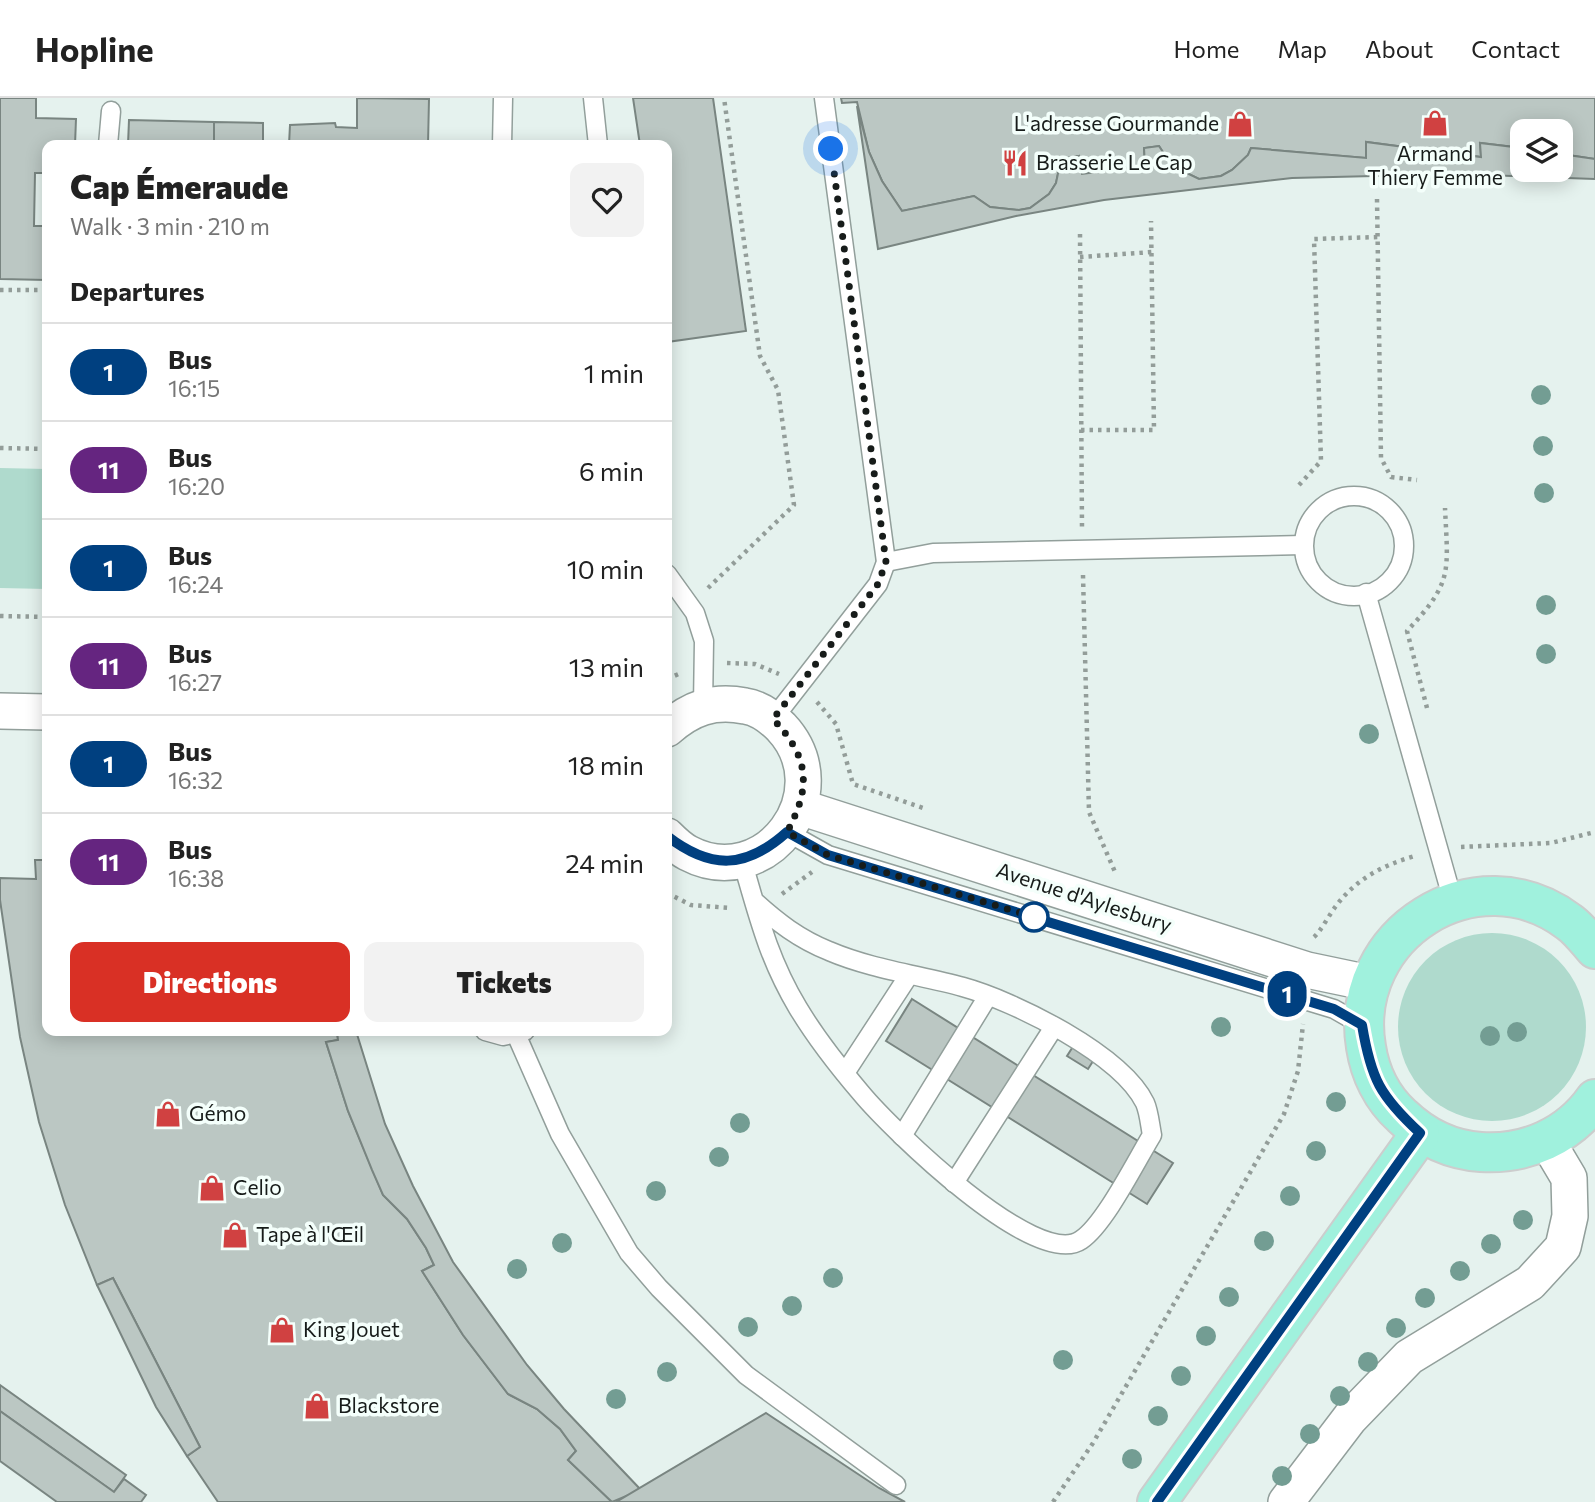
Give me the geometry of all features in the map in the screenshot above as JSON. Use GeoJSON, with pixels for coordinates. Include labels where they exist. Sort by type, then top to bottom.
{"type":"FeatureCollection","features":[{"type":"Feature","properties":{"kind":"main road"},"geometry":{"type":"LineString","coordinates":[[1595,949],[1570,922],[1534,903],[1494,896],[1453,901],[1417,920],[1388,947],[1369,983],[1362,1025],[1369,1067],[1389,1104],[1420,1133],[1461,1151],[1505,1154],[1547,1142],[1583,1116],[1595,1099]]}},
{"type":"Feature","properties":{"kind":"main road"},"geometry":{"type":"LineString","coordinates":[[1157,1502],[1420,1133]]}},
{"type":"Feature","properties":{"kind":"street"},"geometry":{"type":"LineString","coordinates":[[672,724],[682,715],[703,706],[728,703],[752,707],[773,719],[790,737],[801,759],[804,783],[794,819],[767,850],[742,860],[714,861],[688,853],[672,840]]}},
{"type":"Feature","properties":{"kind":"street"},"geometry":{"type":"LineString","coordinates":[[0,712],[42,712]]}},
{"type":"Feature","properties":{"kind":"street","name":"Avenue d'Aylesbury"},"geometry":{"type":"LineString","coordinates":[[794,819],[1309,969],[1369,983]]}},
{"type":"Feature","properties":{"kind":"street"},"geometry":{"type":"LineString","coordinates":[[1286,1502],[1350,1418],[1409,1357],[1530,1283],[1563,1247],[1570,1216],[1569,1178],[1547,1142]]}},
{"type":"Feature","properties":{"kind":"lane"},"geometry":{"type":"LineString","coordinates":[[502,140],[503,98]]}},
{"type":"Feature","properties":{"kind":"lane"},"geometry":{"type":"LineString","coordinates":[[593,98],[597,140]]}},
{"type":"Feature","properties":{"kind":"lane"},"geometry":{"type":"LineString","coordinates":[[773,719],[878,584],[886,562],[824,98]]}},
{"type":"Feature","properties":{"kind":"lane"},"geometry":{"type":"LineString","coordinates":[[108,140],[111,111]]}},
{"type":"Feature","properties":{"kind":"lane"},"geometry":{"type":"LineString","coordinates":[[1350,495],[1367,497],[1382,504],[1394,517],[1406,544],[1392,577],[1379,589],[1366,593],[1345,595],[1328,589],[1311,570],[1303,545],[1306,528],[1314,515],[1328,502],[1350,495]]}},
{"type":"Feature","properties":{"kind":"lane"},"geometry":{"type":"LineString","coordinates":[[886,562],[933,553],[1303,545]]}},
{"type":"Feature","properties":{"kind":"lane"},"geometry":{"type":"LineString","coordinates":[[672,582],[690,606],[704,641],[703,706]]}},
{"type":"Feature","properties":{"kind":"lane"},"geometry":{"type":"LineString","coordinates":[[1366,593],[1453,901]]}},
{"type":"Feature","properties":{"kind":"lane"},"geometry":{"type":"LineString","coordinates":[[742,860],[765,944],[797,1006],[824,1048],[845,1073],[902,1136],[954,1183],[1009,1224],[1055,1246],[1080,1241],[1112,1203],[1152,1135],[1145,1104],[1129,1081],[1101,1057],[1054,1027],[988,996],[830,952],[778,923],[754,901]]}},
{"type":"Feature","properties":{"kind":"lane"},"geometry":{"type":"LineString","coordinates":[[1309,969],[1334,1009],[1362,1025]]}},
{"type":"Feature","properties":{"kind":"lane"},"geometry":{"type":"LineString","coordinates":[[845,1073],[909,975]]}},
{"type":"Feature","properties":{"kind":"lane"},"geometry":{"type":"LineString","coordinates":[[902,1136],[988,996]]}},
{"type":"Feature","properties":{"kind":"lane"},"geometry":{"type":"LineString","coordinates":[[954,1183],[1054,1027]]}},
{"type":"Feature","properties":{"kind":"lane"},"geometry":{"type":"LineString","coordinates":[[521,1036],[560,1134],[597,1202],[637,1262],[746,1375],[897,1485]]}},
{"type":"Feature","properties":{"kind":"path"},"geometry":{"type":"LineString","coordinates":[[690,606],[794,505],[778,390],[760,356],[724,98]]}},
{"type":"Feature","properties":{"kind":"path"},"geometry":{"type":"LineString","coordinates":[[1377,200],[1381,458],[1391,477],[1417,480]]}},
{"type":"Feature","properties":{"kind":"path"},"geometry":{"type":"LineString","coordinates":[[1081,430],[1154,430],[1152,221]]}},
{"type":"Feature","properties":{"kind":"path"},"geometry":{"type":"LineString","coordinates":[[1080,234],[1082,549],[1089,812],[1116,875],[1103,870]]}},
{"type":"Feature","properties":{"kind":"path"},"geometry":{"type":"LineString","coordinates":[[1299,485],[1321,461],[1314,239],[1378,237]]}},
{"type":"Feature","properties":{"kind":"path"},"geometry":{"type":"LineString","coordinates":[[1080,257],[1152,252]]}},
{"type":"Feature","properties":{"kind":"path"},"geometry":{"type":"LineString","coordinates":[[0,290],[42,290]]}},
{"type":"Feature","properties":{"kind":"path"},"geometry":{"type":"LineString","coordinates":[[0,447],[42,449]]}},
{"type":"Feature","properties":{"kind":"path"},"geometry":{"type":"LineString","coordinates":[[1429,714],[1407,631],[1437,598],[1448,567],[1445,509]]}},
{"type":"Feature","properties":{"kind":"path"},"geometry":{"type":"LineString","coordinates":[[0,616],[42,617]]}},
{"type":"Feature","properties":{"kind":"path"},"geometry":{"type":"LineString","coordinates":[[672,677],[704,666],[733,662],[755,664],[772,670],[823,707],[836,724],[853,784],[932,811]]}},
{"type":"Feature","properties":{"kind":"path"},"geometry":{"type":"LineString","coordinates":[[1309,969],[1342,897],[1360,880],[1381,868],[1464,847],[1551,843],[1595,832]]}},
{"type":"Feature","properties":{"kind":"path"},"geometry":{"type":"LineString","coordinates":[[1460,834],[1464,847]]}},
{"type":"Feature","properties":{"kind":"path"},"geometry":{"type":"LineString","coordinates":[[1053,1502],[1093,1444],[1283,1114],[1292,1092],[1301,1052],[1309,969],[1303,933]]}},
{"type":"Feature","properties":{"kind":"green space"},"geometry":{"type":"Polygon","coordinates":[[[0,468],[42,469],[42,589],[0,588],[0,468]]]}},
{"type":"Feature","properties":{"kind":"green space"},"geometry":{"type":"Polygon","coordinates":[[[1492,933],[1510,934],[1528,940],[1559,960],[1579,991],[1585,1009],[1585,1045],[1579,1063],[1559,1094],[1528,1114],[1510,1120],[1492,1121],[1474,1120],[1456,1114],[1425,1094],[1405,1063],[1399,1045],[1398,1027],[1399,1009],[1405,991],[1425,960],[1456,940],[1474,934],[1492,933]]]}},
{"type":"Feature","properties":{"kind":"building"},"geometry":{"type":"Polygon","coordinates":[[[0,98],[36,98],[36,118],[76,119],[75,140],[42,140],[42,173],[35,173],[34,226],[42,226],[42,280],[0,279],[0,98]]]}},
{"type":"Feature","properties":{"kind":"building"},"geometry":{"type":"Polygon","coordinates":[[[357,98],[429,99],[428,140],[289,140],[290,125],[335,123],[336,127],[357,128],[357,98]]]}},
{"type":"Feature","properties":{"kind":"building"},"geometry":{"type":"Polygon","coordinates":[[[633,98],[713,98],[746,331],[672,341],[672,140],[639,140],[633,98]]]}},
{"type":"Feature","properties":{"kind":"building"},"geometry":{"type":"Polygon","coordinates":[[[841,98],[1595,98],[1595,159],[1573,156],[1573,119],[1510,119],[1510,147],[1480,143],[1481,157],[1366,142],[1366,158],[1251,148],[1248,155],[1232,170],[1221,176],[1199,179],[1172,166],[1159,146],[1144,148],[1145,166],[1082,174],[1079,156],[1061,159],[1056,183],[1049,194],[1030,208],[1019,210],[990,207],[974,196],[902,211],[882,181],[869,152],[857,102],[842,103],[841,98]]]}},
{"type":"Feature","properties":{"kind":"building"},"geometry":{"type":"Polygon","coordinates":[[[857,106],[869,152],[882,181],[902,211],[974,196],[990,207],[1019,210],[1030,208],[1049,194],[1056,183],[1061,159],[1079,156],[1082,174],[1145,166],[1144,148],[1159,146],[1172,166],[1199,179],[1221,176],[1232,170],[1248,155],[1251,148],[1366,158],[1366,142],[1481,157],[1480,143],[1510,147],[1510,176],[1456,174],[1292,178],[1104,200],[1016,216],[878,249],[857,106]]]}},
{"type":"Feature","properties":{"kind":"building"},"geometry":{"type":"Polygon","coordinates":[[[129,120],[214,122],[214,140],[128,140],[129,120]]]}},
{"type":"Feature","properties":{"kind":"building"},"geometry":{"type":"Polygon","coordinates":[[[214,122],[263,123],[263,140],[214,140],[214,122]]]}},
{"type":"Feature","properties":{"kind":"building"},"geometry":{"type":"Polygon","coordinates":[[[1573,156],[1595,159],[1595,179],[1573,178],[1573,156]]]}},
{"type":"Feature","properties":{"kind":"building"},"geometry":{"type":"Polygon","coordinates":[[[35,860],[42,860],[42,1036],[338,1036],[338,1040],[326,1042],[348,1111],[383,1195],[407,1219],[434,1265],[422,1271],[463,1335],[508,1394],[537,1409],[560,1429],[576,1451],[568,1460],[612,1502],[218,1502],[187,1456],[200,1447],[113,1278],[97,1285],[65,1205],[39,1122],[20,1037],[0,900],[0,878],[36,879],[35,860]]]}},
{"type":"Feature","properties":{"kind":"building"},"geometry":{"type":"Polygon","coordinates":[[[912,999],[1173,1163],[1147,1204],[886,1041],[912,999]]]}},
{"type":"Feature","properties":{"kind":"building"},"geometry":{"type":"Polygon","coordinates":[[[338,1036],[358,1036],[385,1124],[413,1186],[453,1262],[527,1365],[564,1409],[641,1490],[612,1502],[568,1460],[576,1451],[560,1429],[537,1409],[508,1394],[463,1335],[422,1271],[434,1265],[426,1248],[407,1219],[383,1195],[372,1170],[348,1111],[326,1042],[338,1040],[338,1036]]]}},
{"type":"Feature","properties":{"kind":"building"},"geometry":{"type":"Polygon","coordinates":[[[1074,1045],[1095,1058],[1088,1069],[1067,1056],[1074,1045]]]}},
{"type":"Feature","properties":{"kind":"building"},"geometry":{"type":"Polygon","coordinates":[[[113,1278],[200,1447],[187,1456],[156,1407],[97,1285],[113,1278]]]}},
{"type":"Feature","properties":{"kind":"building"},"geometry":{"type":"Polygon","coordinates":[[[0,1385],[126,1475],[114,1492],[0,1411],[0,1385]]]}},
{"type":"Feature","properties":{"kind":"building"},"geometry":{"type":"Polygon","coordinates":[[[0,1411],[114,1492],[124,1479],[146,1495],[141,1502],[57,1502],[0,1461],[0,1411]]]}},
{"type":"Feature","properties":{"kind":"building"},"geometry":{"type":"Polygon","coordinates":[[[766,1413],[879,1488],[905,1502],[616,1502],[766,1413]]]}},
{"type":"Feature","properties":{"kind":"bus line","name":"1"},"geometry":{"type":"LineString","coordinates":[[672,840],[688,853],[714,861],[742,860],[767,850],[787,832],[828,855],[1334,1009],[1362,1025],[1369,1067],[1389,1104],[1420,1133],[1157,1502]]}},
{"type":"Feature","properties":{"kind":"place","name":"Armand Thiery Femme"},"geometry":{"type":"Point","coordinates":[1435,123]}},
{"type":"Feature","properties":{"kind":"place","name":"L'adresse Gourmande"},"geometry":{"type":"Point","coordinates":[1240,124]}},
{"type":"Feature","properties":{"kind":"place","name":"Brasserie Le Cap"},"geometry":{"type":"Point","coordinates":[1015,163]}},
{"type":"Feature","properties":{"kind":"place","name":"Gémo"},"geometry":{"type":"Point","coordinates":[168,1114]}},
{"type":"Feature","properties":{"kind":"place","name":"Celio"},"geometry":{"type":"Point","coordinates":[212,1188]}},
{"type":"Feature","properties":{"kind":"place","name":"Tape à l'Œil"},"geometry":{"type":"Point","coordinates":[235,1235]}},
{"type":"Feature","properties":{"kind":"place","name":"King Jouet"},"geometry":{"type":"Point","coordinates":[282,1330]}},
{"type":"Feature","properties":{"kind":"place","name":"Blackstore"},"geometry":{"type":"Point","coordinates":[317,1406]}},
{"type":"Feature","properties":{"kind":"route"},"geometry":{"type":"LineString","coordinates":[[831,149],[886,562],[878,584],[861,608],[773,719],[790,737],[801,759],[804,783],[800,807],[787,832],[828,855],[1034,917]]}}]}
